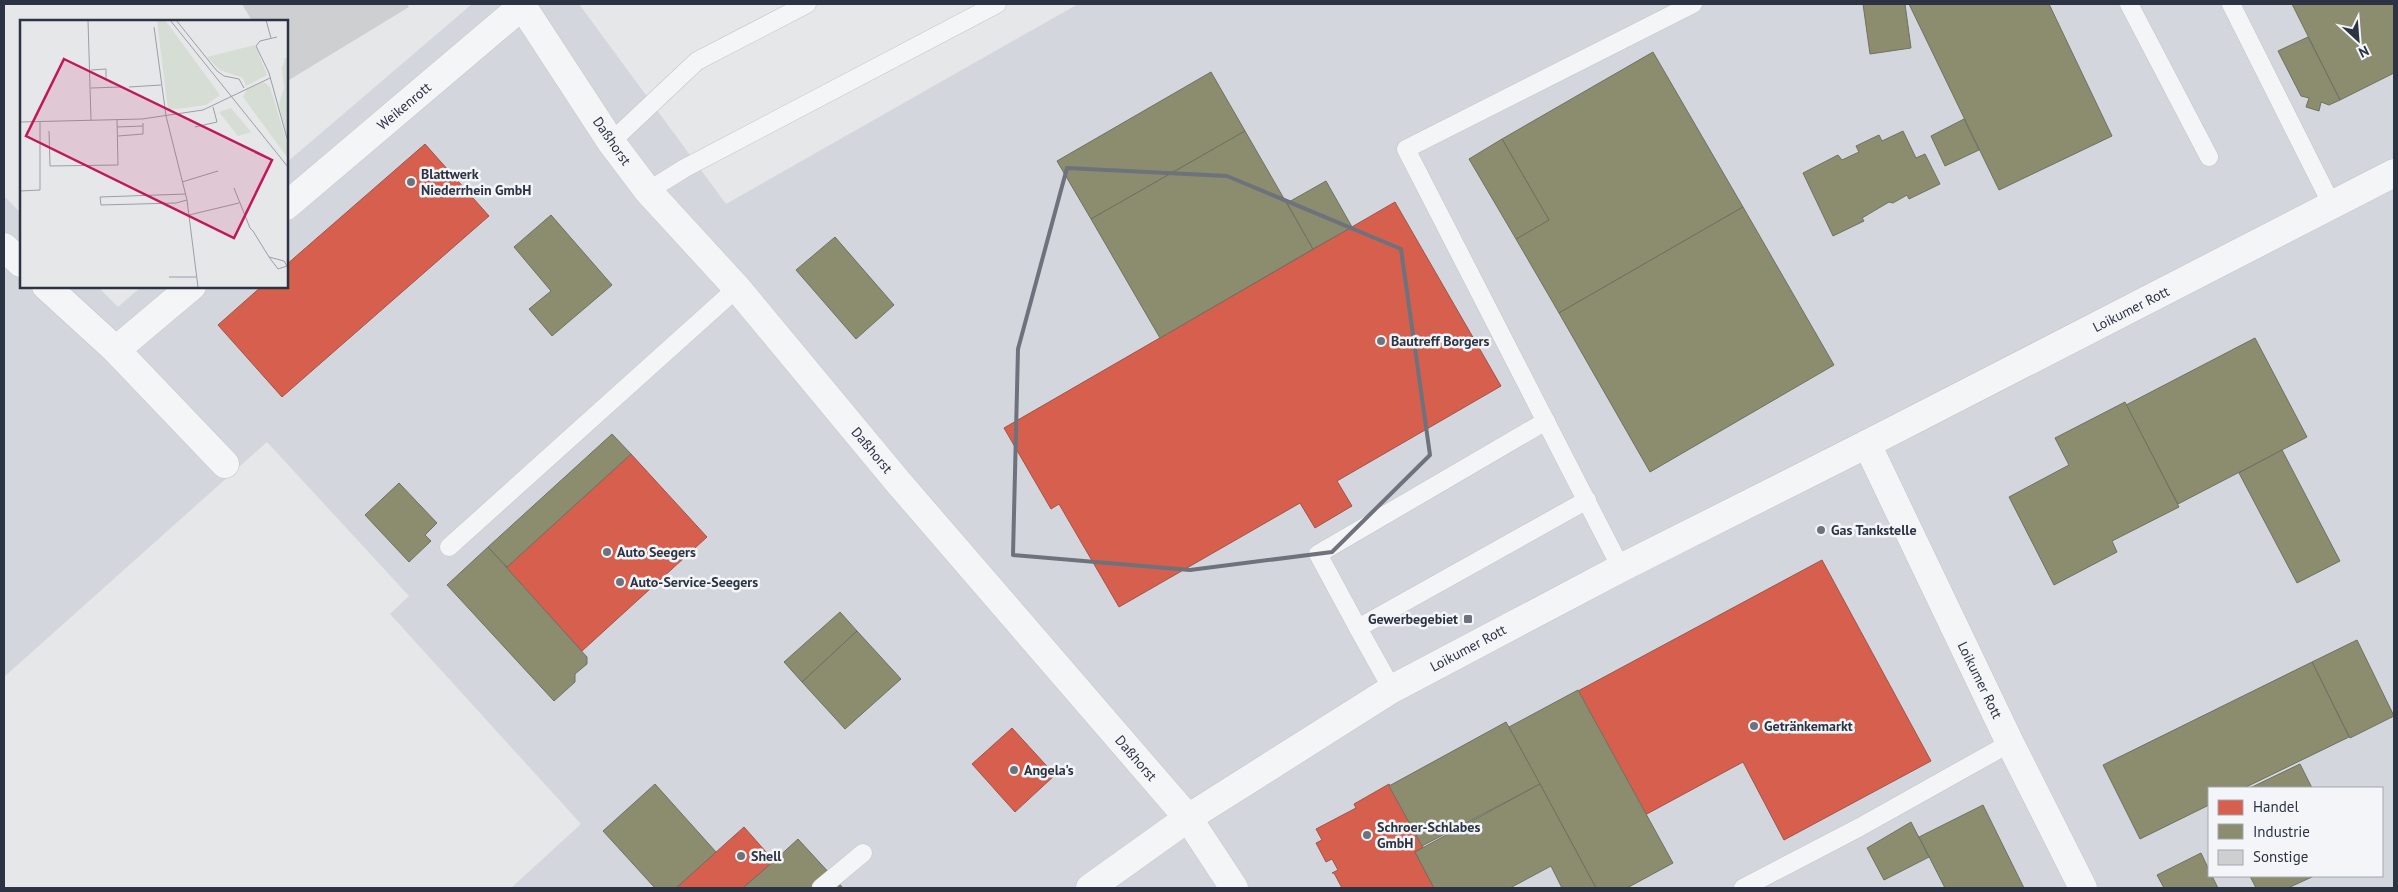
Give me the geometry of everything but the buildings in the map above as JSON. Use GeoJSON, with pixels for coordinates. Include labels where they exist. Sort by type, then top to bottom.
{"type":"FeatureCollection","features":[{"type":"Feature","properties":{"kind":"street","name":"Daßhorst"},"geometry":{"type":"LineString","coordinates":[[522,5],[611,142],[648,191],[737,288],[894,477],[1188,818],[1234,888]]}},
{"type":"Feature","properties":{"kind":"street","name":"Weikenrott"},"geometry":{"type":"LineString","coordinates":[[288,204],[522,5]]}},
{"type":"Feature","properties":{"kind":"street","name":"Loikumer Rott"},"geometry":{"type":"LineString","coordinates":[[1090,888],[1188,818],[1392,689],[1621,568],[1867,444],[2394,173]]}},
{"type":"Feature","properties":{"kind":"street"},"geometry":{"type":"LineString","coordinates":[[4,247],[20,262]]}},
{"type":"Feature","properties":{"kind":"street"},"geometry":{"type":"LineString","coordinates":[[48,288],[116,350],[225,464]]}},
{"type":"Feature","properties":{"kind":"street"},"geometry":{"type":"LineString","coordinates":[[116,350],[190,288]]}},
{"type":"Feature","properties":{"kind":"street","name":"Loikumer Rott"},"geometry":{"type":"LineString","coordinates":[[1867,444],[2010,743],[2083,888]]}},
{"type":"Feature","properties":{"kind":"lane"},"geometry":{"type":"LineString","coordinates":[[611,142],[697,60],[807,4]]}},
{"type":"Feature","properties":{"kind":"lane"},"geometry":{"type":"LineString","coordinates":[[648,191],[685,168],[997,4]]}},
{"type":"Feature","properties":{"kind":"lane"},"geometry":{"type":"LineString","coordinates":[[1621,568],[1406,149],[1693,4]]}},
{"type":"Feature","properties":{"kind":"lane"},"geometry":{"type":"LineString","coordinates":[[2129,4],[2209,157]]}},
{"type":"Feature","properties":{"kind":"lane"},"geometry":{"type":"LineString","coordinates":[[2231,4],[2332,205]]}},
{"type":"Feature","properties":{"kind":"lane"},"geometry":{"type":"LineString","coordinates":[[449,547],[737,288]]}},
{"type":"Feature","properties":{"kind":"lane"},"geometry":{"type":"LineString","coordinates":[[1392,689],[1318,554],[1546,421]]}},
{"type":"Feature","properties":{"kind":"lane"},"geometry":{"type":"LineString","coordinates":[[1358,628],[1587,500]]}},
{"type":"Feature","properties":{"kind":"lane"},"geometry":{"type":"LineString","coordinates":[[1743,888],[1860,827],[2010,743]]}},
{"type":"Feature","properties":{"kind":"lane"},"geometry":{"type":"LineString","coordinates":[[822,888],[863,853]]}},
{"type":"Feature","properties":{"kind":"highlighted area"},"geometry":{"type":"Polygon","coordinates":[[[1067,168],[1227,176],[1401,249],[1430,455],[1332,552],[1190,570],[1013,555],[1018,349],[1067,168]]]}},
{"type":"Feature","properties":{"kind":"shaded area"},"geometry":{"type":"Polygon","coordinates":[[[472,4],[579,4],[726,204],[1078,4],[2394,4],[2394,888],[511,888],[581,824],[390,614],[409,596],[267,442],[4,677],[4,196],[20,212],[20,288],[99,288],[118,307],[140,288],[288,288],[288,161],[472,4]]]}},
{"type":"Feature","properties":{"kind":"place","name":"Blattwerk Niederrhein GmbH"},"geometry":{"type":"Point","coordinates":[411,182]}},
{"type":"Feature","properties":{"kind":"place","name":"Bautreff Borgers"},"geometry":{"type":"Point","coordinates":[1381,341]}},
{"type":"Feature","properties":{"kind":"place","name":"Gas Tankstelle"},"geometry":{"type":"Point","coordinates":[1821,530]}},
{"type":"Feature","properties":{"kind":"place","name":"Auto Seegers"},"geometry":{"type":"Point","coordinates":[607,552]}},
{"type":"Feature","properties":{"kind":"place","name":"Auto-Service-Seegers"},"geometry":{"type":"Point","coordinates":[620,582]}},
{"type":"Feature","properties":{"kind":"place","name":"Gewerbegebiet"},"geometry":{"type":"Point","coordinates":[1468,619]}},
{"type":"Feature","properties":{"kind":"place","name":"Getränkemarkt"},"geometry":{"type":"Point","coordinates":[1754,726]}},
{"type":"Feature","properties":{"kind":"place","name":"Angela's"},"geometry":{"type":"Point","coordinates":[1014,770]}},
{"type":"Feature","properties":{"kind":"place","name":"Schroer-Schlabes GmbH"},"geometry":{"type":"Point","coordinates":[1367,835]}},
{"type":"Feature","properties":{"kind":"place","name":"Shell"},"geometry":{"type":"Point","coordinates":[741,856]}}]}
